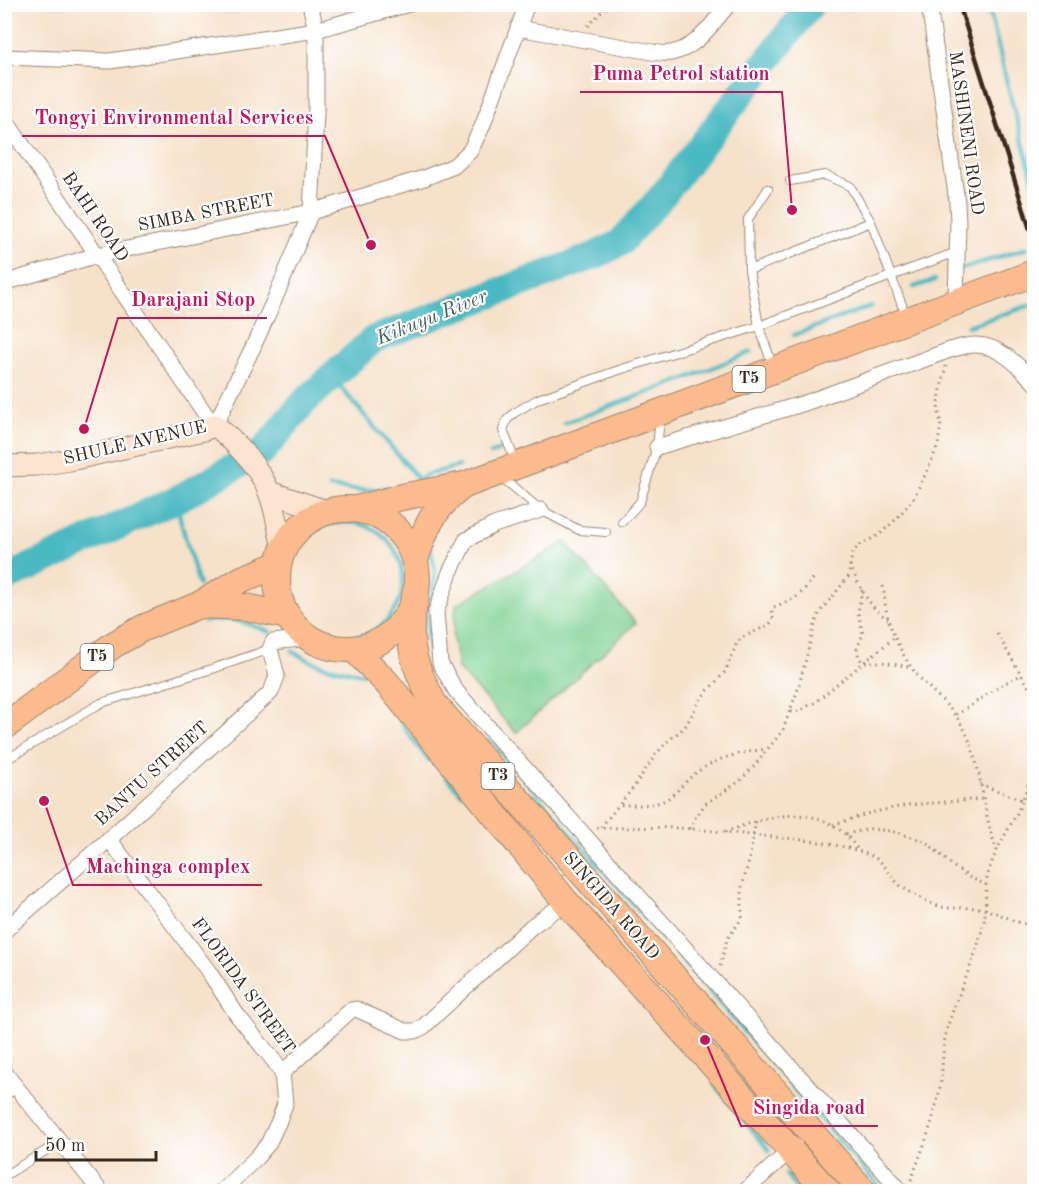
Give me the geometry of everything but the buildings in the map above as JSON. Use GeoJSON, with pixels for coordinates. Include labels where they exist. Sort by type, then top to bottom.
{"type":"FeatureCollection","features":[{"type":"Feature","properties":{"kind":"highway","name":"T5"},"geometry":{"type":"LineString","coordinates":[[356,509],[464,485],[1035,273]]}},
{"type":"Feature","properties":{"kind":"highway","name":"T5"},"geometry":{"type":"LineString","coordinates":[[416,560],[425,531],[435,513],[450,495],[464,485]]}},
{"type":"Feature","properties":{"kind":"highway","name":"T5"},"geometry":{"type":"LineString","coordinates":[[341,508],[376,514],[393,525],[407,541],[416,560],[418,584],[410,611],[400,626],[387,637],[371,645],[354,649],[339,649],[309,638],[287,616],[280,600],[276,582],[280,557],[294,532],[308,519],[326,512],[341,508]]}},
{"type":"Feature","properties":{"kind":"highway","name":"T5"},"geometry":{"type":"LineString","coordinates":[[4,727],[113,645],[143,628],[199,605],[280,557]]}},
{"type":"Feature","properties":{"kind":"highway","name":"SINGIDA ROAD"},"geometry":{"type":"LineString","coordinates":[[416,597],[411,626],[413,655],[434,704],[864,1191]]}},
{"type":"Feature","properties":{"kind":"highway","name":"T5"},"geometry":{"type":"LineString","coordinates":[[199,605],[246,607],[287,616]]}},
{"type":"Feature","properties":{"kind":"highway","name":"SINGIDA ROAD"},"geometry":{"type":"LineString","coordinates":[[354,649],[387,683],[566,902],[828,1191]]}},
{"type":"Feature","properties":{"kind":"main road","name":"SHULE AVENUE"},"geometry":{"type":"LineString","coordinates":[[4,466],[37,465],[70,460],[204,430],[215,425],[233,441],[260,472],[269,492],[280,557]]}},
{"type":"Feature","properties":{"kind":"main road"},"geometry":{"type":"LineString","coordinates":[[269,492],[326,512]]}},
{"type":"Feature","properties":{"kind":"street"},"geometry":{"type":"LineString","coordinates":[[215,425],[272,306],[311,212],[316,113],[316,30],[310,4]]}},
{"type":"Feature","properties":{"kind":"street"},"geometry":{"type":"LineString","coordinates":[[4,57],[110,61],[316,30],[410,4]]}},
{"type":"Feature","properties":{"kind":"street","name":"SIMBA STREET"},"geometry":{"type":"LineString","coordinates":[[4,283],[97,255],[311,212],[423,178],[454,166],[470,151],[482,127],[527,4]]}},
{"type":"Feature","properties":{"kind":"street"},"geometry":{"type":"LineString","coordinates":[[518,28],[669,54],[693,44],[729,4]]}},
{"type":"Feature","properties":{"kind":"street","name":"MASHINENI ROAD"},"geometry":{"type":"LineString","coordinates":[[929,4],[957,202],[956,302]]}},
{"type":"Feature","properties":{"kind":"street","name":"BAHI ROAD"},"geometry":{"type":"LineString","coordinates":[[4,118],[215,425]]}},
{"type":"Feature","properties":{"kind":"street"},"geometry":{"type":"LineString","coordinates":[[657,447],[805,403],[950,350],[974,345],[992,348],[1010,358],[1035,382]]}},
{"type":"Feature","properties":{"kind":"street"},"geometry":{"type":"LineString","coordinates":[[541,510],[494,525],[466,540],[450,572],[436,612],[440,663],[456,691],[717,986],[906,1187]]}},
{"type":"Feature","properties":{"kind":"street"},"geometry":{"type":"LineString","coordinates":[[270,649],[273,642],[309,638]]}},
{"type":"Feature","properties":{"kind":"street","name":"BANTU STREET"},"geometry":{"type":"LineString","coordinates":[[4,931],[271,692],[277,676],[270,649]]}},
{"type":"Feature","properties":{"kind":"street","name":"FLORIDA STREET"},"geometry":{"type":"LineString","coordinates":[[109,838],[209,972],[237,1015],[282,1073],[285,1104],[268,1144],[221,1191]]}},
{"type":"Feature","properties":{"kind":"street"},"geometry":{"type":"LineString","coordinates":[[282,1073],[351,1010],[356,1009],[405,1030],[415,1031],[423,1027],[532,926],[566,902]]}},
{"type":"Feature","properties":{"kind":"street"},"geometry":{"type":"LineString","coordinates":[[4,1072],[101,1191]]}},
{"type":"Feature","properties":{"kind":"street"},"geometry":{"type":"LineString","coordinates":[[744,1191],[811,1132]]}},
{"type":"Feature","properties":{"kind":"lane"},"geometry":{"type":"LineString","coordinates":[[790,181],[825,175],[850,186],[871,222],[908,320]]}},
{"type":"Feature","properties":{"kind":"lane"},"geometry":{"type":"LineString","coordinates":[[768,189],[748,219],[749,270],[759,326],[774,370]]}},
{"type":"Feature","properties":{"kind":"lane"},"geometry":{"type":"LineString","coordinates":[[749,270],[871,222]]}},
{"type":"Feature","properties":{"kind":"lane"},"geometry":{"type":"LineString","coordinates":[[606,532],[579,530],[541,510],[507,470],[503,430],[513,413],[538,399],[759,326],[957,252]]}},
{"type":"Feature","properties":{"kind":"lane"},"geometry":{"type":"LineString","coordinates":[[622,522],[640,502],[657,447],[660,413]]}},
{"type":"Feature","properties":{"kind":"lane"},"geometry":{"type":"LineString","coordinates":[[4,761],[101,703],[270,649]]}},
{"type":"Feature","properties":{"kind":"lane"},"geometry":{"type":"LineString","coordinates":[[4,1097],[17,1087]]}},
{"type":"Feature","properties":{"kind":"lane"},"geometry":{"type":"LineString","coordinates":[[4,1174],[62,1141]]}},
{"type":"Feature","properties":{"kind":"path"},"geometry":{"type":"LineString","coordinates":[[577,39],[609,4]]}},
{"type":"Feature","properties":{"kind":"path"},"geometry":{"type":"LineString","coordinates":[[690,829],[705,804],[740,781],[783,730],[818,618],[825,604],[849,576],[853,553],[858,546],[879,535],[912,501],[936,453],[941,423],[940,394],[950,350]]}},
{"type":"Feature","properties":{"kind":"path"},"geometry":{"type":"LineString","coordinates":[[850,564],[869,603],[878,613],[888,619]]}},
{"type":"Feature","properties":{"kind":"path"},"geometry":{"type":"LineString","coordinates":[[600,828],[657,753],[685,727],[701,698],[725,672],[741,638],[769,625],[773,619],[774,607],[795,598],[816,575]]}},
{"type":"Feature","properties":{"kind":"path"},"geometry":{"type":"LineString","coordinates":[[883,586],[888,619],[911,667],[916,675],[943,700],[966,733],[973,750],[990,830],[997,850]]}},
{"type":"Feature","properties":{"kind":"path"},"geometry":{"type":"LineString","coordinates":[[862,590],[858,613],[863,634],[856,650],[859,658],[864,662],[882,662],[911,667]]}},
{"type":"Feature","properties":{"kind":"path"},"geometry":{"type":"LineString","coordinates":[[997,634],[1035,696]]}},
{"type":"Feature","properties":{"kind":"path"},"geometry":{"type":"LineString","coordinates":[[790,712],[798,711],[814,703],[895,637]]}},
{"type":"Feature","properties":{"kind":"path"},"geometry":{"type":"LineString","coordinates":[[956,716],[1021,675]]}},
{"type":"Feature","properties":{"kind":"path"},"geometry":{"type":"LineString","coordinates":[[619,805],[663,801],[710,763],[726,756],[768,749]]}},
{"type":"Feature","properties":{"kind":"path"},"geometry":{"type":"LineString","coordinates":[[906,1187],[924,1146],[938,1098],[948,1026],[983,928],[987,873],[1022,800],[1035,766]]}},
{"type":"Feature","properties":{"kind":"path"},"geometry":{"type":"LineString","coordinates":[[980,784],[1022,800]]}},
{"type":"Feature","properties":{"kind":"path"},"geometry":{"type":"LineString","coordinates":[[833,825],[870,813],[908,806],[983,800]]}},
{"type":"Feature","properties":{"kind":"path"},"geometry":{"type":"LineString","coordinates":[[723,832],[756,820],[801,815],[817,818],[833,825],[846,834],[860,852]]}},
{"type":"Feature","properties":{"kind":"path"},"geometry":{"type":"LineString","coordinates":[[717,986],[727,939],[742,917],[741,895],[756,820]]}},
{"type":"Feature","properties":{"kind":"path"},"geometry":{"type":"LineString","coordinates":[[577,828],[690,829],[795,839],[845,848],[878,859],[897,883],[927,901],[942,907],[986,909],[1019,923],[1035,925]]}},
{"type":"Feature","properties":{"kind":"path"},"geometry":{"type":"LineString","coordinates":[[846,834],[870,829],[891,831],[925,841],[954,867],[986,885]]}},
{"type":"Feature","properties":{"kind":"green space"},"geometry":{"type":"Polygon","coordinates":[[[565,542],[636,623],[516,733],[458,669],[453,638],[456,605],[565,542]]]}},
{"type":"Feature","properties":{"kind":"waterway","name":"Kikuyu River"},"geometry":{"type":"LineString","coordinates":[[4,579],[183,496],[263,451],[305,401],[374,339],[594,256],[620,243],[662,196],[811,4]]}},
{"type":"Feature","properties":{"kind":"waterway"},"geometry":{"type":"LineString","coordinates":[[988,4],[1034,183]]}},
{"type":"Feature","properties":{"kind":"waterway"},"geometry":{"type":"LineString","coordinates":[[961,269],[1027,248]]}},
{"type":"Feature","properties":{"kind":"waterway"},"geometry":{"type":"LineString","coordinates":[[914,287],[935,280]]}},
{"type":"Feature","properties":{"kind":"waterway"},"geometry":{"type":"LineString","coordinates":[[968,326],[1034,304]]}},
{"type":"Feature","properties":{"kind":"waterway"},"geometry":{"type":"LineString","coordinates":[[794,335],[871,306]]}},
{"type":"Feature","properties":{"kind":"waterway"},"geometry":{"type":"LineString","coordinates":[[564,423],[685,379],[751,352]]}},
{"type":"Feature","properties":{"kind":"waterway"},"geometry":{"type":"LineString","coordinates":[[332,377],[420,481]]}},
{"type":"Feature","properties":{"kind":"waterway"},"geometry":{"type":"LineString","coordinates":[[491,454],[505,447]]}},
{"type":"Feature","properties":{"kind":"waterway"},"geometry":{"type":"LineString","coordinates":[[418,481],[426,475],[459,466]]}},
{"type":"Feature","properties":{"kind":"waterway"},"geometry":{"type":"LineString","coordinates":[[329,487],[365,490],[386,488]]}},
{"type":"Feature","properties":{"kind":"waterway"},"geometry":{"type":"LineString","coordinates":[[176,500],[199,585]]}},
{"type":"Feature","properties":{"kind":"waterway"},"geometry":{"type":"LineString","coordinates":[[345,522],[367,527],[386,539],[398,558],[403,580],[398,602],[386,621],[367,633],[345,638],[323,633],[304,621],[292,602],[287,580],[292,558],[304,539],[323,527],[345,522]]}},
{"type":"Feature","properties":{"kind":"waterway"},"geometry":{"type":"LineString","coordinates":[[431,547],[435,570],[428,623],[430,655],[437,674],[449,692]]}},
{"type":"Feature","properties":{"kind":"waterway"},"geometry":{"type":"LineString","coordinates":[[205,621],[239,621],[270,632]]}},
{"type":"Feature","properties":{"kind":"waterway"},"geometry":{"type":"LineString","coordinates":[[292,651],[327,667],[364,674]]}},
{"type":"Feature","properties":{"kind":"waterway"},"geometry":{"type":"LineString","coordinates":[[398,715],[403,726],[428,760]]}},
{"type":"Feature","properties":{"kind":"waterway"},"geometry":{"type":"LineString","coordinates":[[489,739],[884,1192]]}},
{"type":"Feature","properties":{"kind":"waterway"},"geometry":{"type":"LineString","coordinates":[[446,777],[461,793]]}},
{"type":"Feature","properties":{"kind":"waterway"},"geometry":{"type":"LineString","coordinates":[[715,1085],[769,1150]]}},
{"type":"Feature","properties":{"kind":"waterway"},"geometry":{"type":"LineString","coordinates":[[786,1174],[799,1192]]}},
{"type":"Feature","properties":{"kind":"railway"},"geometry":{"type":"LineString","coordinates":[[959,4],[1034,242]]}},
{"type":"Feature","properties":{"kind":"place","name":"Puma Petrol station"},"geometry":{"type":"Point","coordinates":[792,210]}},
{"type":"Feature","properties":{"kind":"place","name":"Tongyi Environmental Services"},"geometry":{"type":"Point","coordinates":[371,245]}},
{"type":"Feature","properties":{"kind":"place","name":"Darajani Stop"},"geometry":{"type":"Point","coordinates":[84,429]}},
{"type":"Feature","properties":{"kind":"place","name":"Machinga complex"},"geometry":{"type":"Point","coordinates":[44,801]}},
{"type":"Feature","properties":{"kind":"place","name":"Singida road"},"geometry":{"type":"Point","coordinates":[705,1040]}}]}
